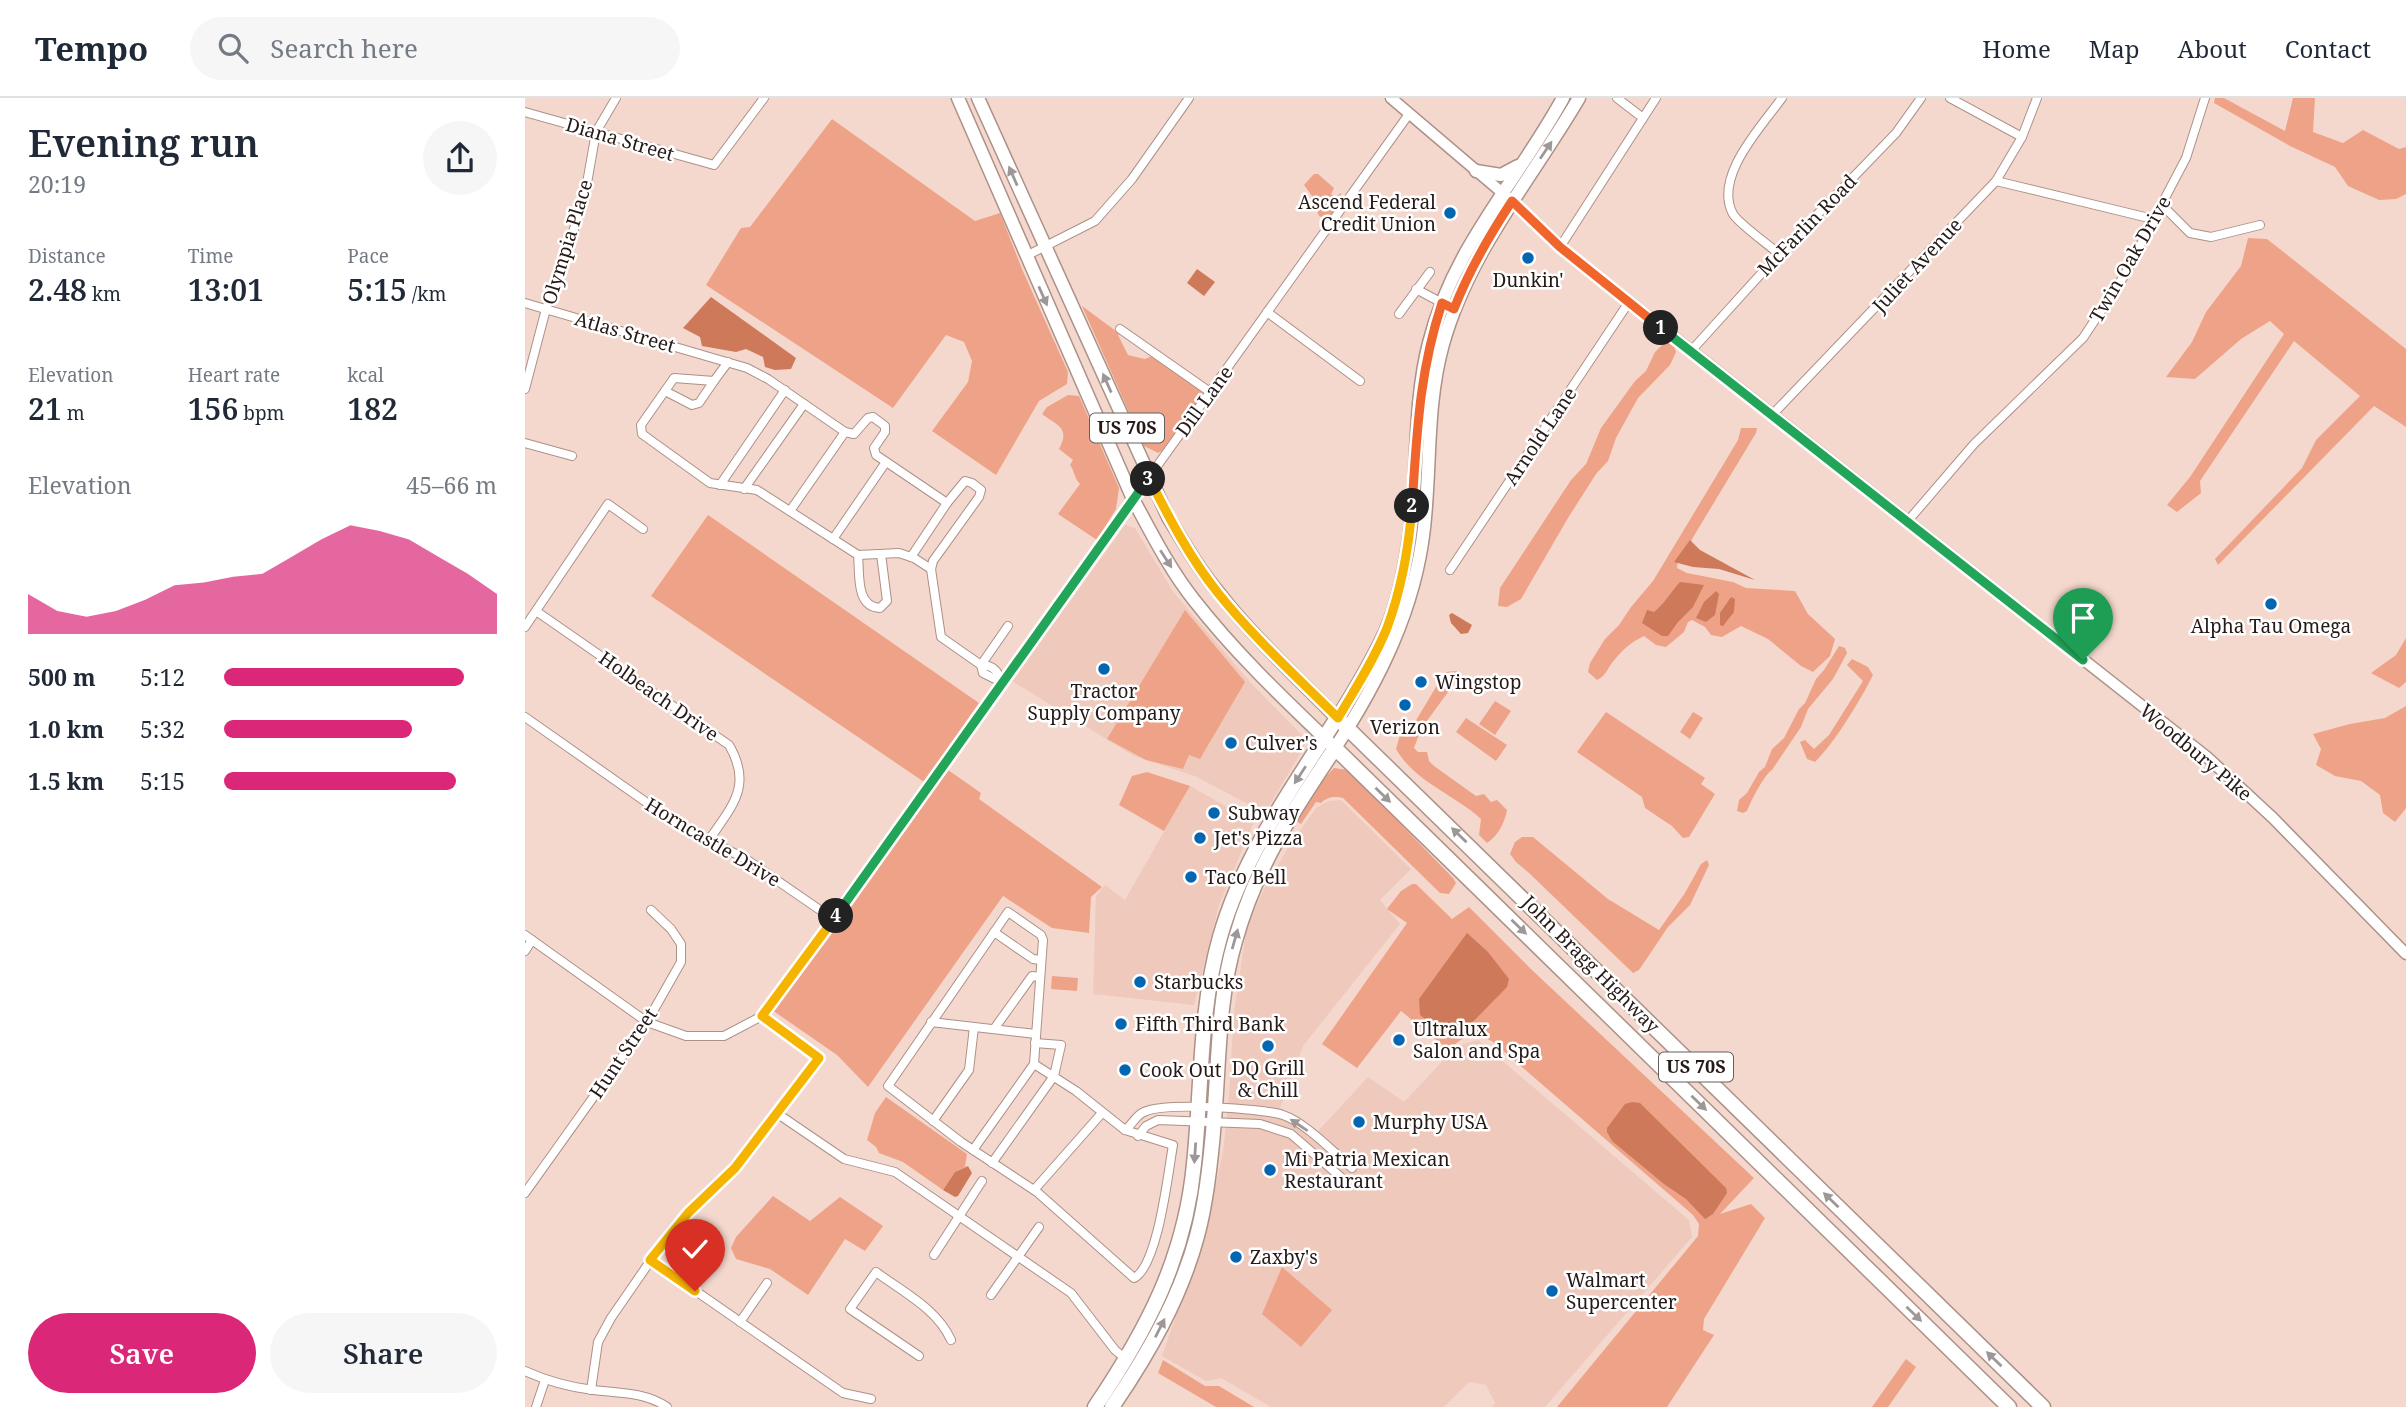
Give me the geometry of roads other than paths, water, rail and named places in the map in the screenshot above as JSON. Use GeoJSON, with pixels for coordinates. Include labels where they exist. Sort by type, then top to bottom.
{"type":"FeatureCollection","features":[{"type":"Feature","properties":{"kind":"highway"},"geometry":{"type":"LineString","coordinates":[[1095,1407],[1132,1363],[1170,1308],[1197,1236],[1205,1196],[1229,967],[1250,892],[1269,852],[1343,723]]}},
{"type":"Feature","properties":{"kind":"highway","name":"John Bragg Highway"},"geometry":{"type":"LineString","coordinates":[[1343,723],[2043,1407]]}},
{"type":"Feature","properties":{"kind":"highway"},"geometry":{"type":"LineString","coordinates":[[1112,1407],[1165,1286],[1179,1245],[1194,1165],[1204,1026],[1220,937],[1250,858],[1270,823],[1330,743]]}},
{"type":"Feature","properties":{"kind":"highway","name":"John Bragg Highway"},"geometry":{"type":"LineString","coordinates":[[1330,743],[2009,1407]]}},
{"type":"Feature","properties":{"kind":"highway"},"geometry":{"type":"LineString","coordinates":[[1470,880],[1487,862]]}},
{"type":"Feature","properties":{"kind":"highway"},"geometry":{"type":"LineString","coordinates":[[1602,1009],[1618,991]]}},
{"type":"Feature","properties":{"kind":"highway"},"geometry":{"type":"LineString","coordinates":[[1886,1286],[1902,1269]]}},
{"type":"Feature","properties":{"kind":"main road","name":"US 70S"},"geometry":{"type":"LineString","coordinates":[[958,98],[1133,499],[1161,552],[1193,599],[1231,644],[1330,743]]}},
{"type":"Feature","properties":{"kind":"main road","name":"US 70S"},"geometry":{"type":"LineString","coordinates":[[978,98],[1168,517],[1219,594],[1343,723]]}},
{"type":"Feature","properties":{"kind":"main road"},"geometry":{"type":"LineString","coordinates":[[1343,723],[1387,627],[1406,555],[1421,384],[1429,342],[1482,250],[1521,164],[1563,98]]}},
{"type":"Feature","properties":{"kind":"main road"},"geometry":{"type":"LineString","coordinates":[[1507,197],[1579,98]]}},
{"type":"Feature","properties":{"kind":"main road"},"geometry":{"type":"LineString","coordinates":[[1476,171],[1501,175],[1521,164]]}},
{"type":"Feature","properties":{"kind":"street","name":"Olympia Place"},"geometry":{"type":"LineString","coordinates":[[525,389],[546,309],[584,200],[596,132],[616,98]]}},
{"type":"Feature","properties":{"kind":"street","name":"Diana Street"},"geometry":{"type":"LineString","coordinates":[[525,112],[714,165],[764,98]]}},
{"type":"Feature","properties":{"kind":"street"},"geometry":{"type":"LineString","coordinates":[[1026,256],[1097,219],[1132,179],[1189,98]]}},
{"type":"Feature","properties":{"kind":"street","name":"Woodbury Pike"},"geometry":{"type":"LineString","coordinates":[[1391,98],[1507,197],[1560,247],[2207,757],[2273,818],[2406,954]]}},
{"type":"Feature","properties":{"kind":"street"},"geometry":{"type":"LineString","coordinates":[[1616,98],[1643,118]]}},
{"type":"Feature","properties":{"kind":"street"},"geometry":{"type":"LineString","coordinates":[[1560,247],[1655,98]]}},
{"type":"Feature","properties":{"kind":"street"},"geometry":{"type":"LineString","coordinates":[[1779,254],[1734,215],[1727,191],[1734,166],[1782,98]]}},
{"type":"Feature","properties":{"kind":"street","name":"McFarlin Road"},"geometry":{"type":"LineString","coordinates":[[1691,351],[1896,132],[1921,98]]}},
{"type":"Feature","properties":{"kind":"street"},"geometry":{"type":"LineString","coordinates":[[1950,98],[2022,137]]}},
{"type":"Feature","properties":{"kind":"street","name":"Juliet Avenue"},"geometry":{"type":"LineString","coordinates":[[1772,415],[1996,181],[2022,137],[2037,98]]}},
{"type":"Feature","properties":{"kind":"street","name":"Twin Oak Drive"},"geometry":{"type":"LineString","coordinates":[[1907,522],[1974,444],[2083,338],[2124,276],[2186,158],[2205,98]]}},
{"type":"Feature","properties":{"kind":"street","name":"Dill Lane"},"geometry":{"type":"LineString","coordinates":[[762,1016],[1409,114]]}},
{"type":"Feature","properties":{"kind":"street"},"geometry":{"type":"LineString","coordinates":[[1996,181],[2153,219]]}},
{"type":"Feature","properties":{"kind":"street"},"geometry":{"type":"LineString","coordinates":[[2162,205],[2190,233],[2211,237],[2260,225]]}},
{"type":"Feature","properties":{"kind":"street"},"geometry":{"type":"LineString","coordinates":[[1399,314],[1430,272]]}},
{"type":"Feature","properties":{"kind":"street"},"geometry":{"type":"LineString","coordinates":[[1416,289],[1448,306]]}},
{"type":"Feature","properties":{"kind":"street","name":"Arnold Lane"},"geometry":{"type":"LineString","coordinates":[[1450,570],[1629,302]]}},
{"type":"Feature","properties":{"kind":"street","name":"Atlas Street"},"geometry":{"type":"LineString","coordinates":[[525,303],[747,368],[785,390],[845,432]]}},
{"type":"Feature","properties":{"kind":"street"},"geometry":{"type":"LineString","coordinates":[[1268,312],[1360,381]]}},
{"type":"Feature","properties":{"kind":"street"},"geometry":{"type":"LineString","coordinates":[[1120,329],[1210,392]]}},
{"type":"Feature","properties":{"kind":"street"},"geometry":{"type":"LineString","coordinates":[[665,391],[692,405],[699,403],[728,362]]}},
{"type":"Feature","properties":{"kind":"street"},"geometry":{"type":"LineString","coordinates":[[714,382],[674,378],[641,425],[642,435],[710,483],[757,490],[858,555],[899,553],[931,569]]}},
{"type":"Feature","properties":{"kind":"street"},"geometry":{"type":"LineString","coordinates":[[720,485],[785,390]]}},
{"type":"Feature","properties":{"kind":"street"},"geometry":{"type":"LineString","coordinates":[[744,488],[804,404]]}},
{"type":"Feature","properties":{"kind":"street"},"geometry":{"type":"LineString","coordinates":[[790,511],[845,432],[855,434],[867,418],[873,417],[885,426],[885,432],[874,448],[876,455],[947,503]]}},
{"type":"Feature","properties":{"kind":"street"},"geometry":{"type":"LineString","coordinates":[[525,443],[572,456]]}},
{"type":"Feature","properties":{"kind":"street"},"geometry":{"type":"LineString","coordinates":[[832,539],[886,462]]}},
{"type":"Feature","properties":{"kind":"street"},"geometry":{"type":"LineString","coordinates":[[911,557],[965,481],[981,491],[933,561],[931,569],[941,637],[981,665],[989,665],[997,670],[1003,683]]}},
{"type":"Feature","properties":{"kind":"street"},"geometry":{"type":"LineString","coordinates":[[525,626],[608,504],[643,529]]}},
{"type":"Feature","properties":{"kind":"street"},"geometry":{"type":"LineString","coordinates":[[858,555],[862,596],[867,604],[880,608],[887,601],[881,554]]}},
{"type":"Feature","properties":{"kind":"street","name":"Holbeach Drive"},"geometry":{"type":"LineString","coordinates":[[536,611],[729,745],[740,768],[741,780],[738,794],[709,840]]}},
{"type":"Feature","properties":{"kind":"street"},"geometry":{"type":"LineString","coordinates":[[981,665],[1008,626]]}},
{"type":"Feature","properties":{"kind":"street","name":"Horncastle Drive"},"geometry":{"type":"LineString","coordinates":[[525,717],[680,826],[746,859],[834,919]]}},
{"type":"Feature","properties":{"kind":"street","name":"Hunt Street"},"geometry":{"type":"LineString","coordinates":[[525,1193],[647,1021],[681,961],[681,944],[671,929],[651,910]]}},
{"type":"Feature","properties":{"kind":"street"},"geometry":{"type":"LineString","coordinates":[[973,1150],[1034,1064],[1043,940],[1041,934],[1008,912],[888,1086],[973,1150],[1034,1190],[1130,1277],[1138,1276],[1145,1268],[1157,1232],[1173,1145],[1125,1130],[1034,1064]]}},
{"type":"Feature","properties":{"kind":"street"},"geometry":{"type":"LineString","coordinates":[[994,932],[1033,959],[1041,960]]}},
{"type":"Feature","properties":{"kind":"street"},"geometry":{"type":"LineString","coordinates":[[525,951],[529,938],[647,1021],[686,1036],[725,1036],[762,1016],[819,1058],[735,1168],[688,1213],[650,1260],[598,1342],[591,1390]]}},
{"type":"Feature","properties":{"kind":"street"},"geometry":{"type":"LineString","coordinates":[[994,1029],[1032,976],[1040,976]]}},
{"type":"Feature","properties":{"kind":"street"},"geometry":{"type":"LineString","coordinates":[[930,1022],[994,1029],[1061,1045],[1054,1076],[992,1163]]}},
{"type":"Feature","properties":{"kind":"street"},"geometry":{"type":"LineString","coordinates":[[933,1121],[969,1070],[974,1027]]}},
{"type":"Feature","properties":{"kind":"street"},"geometry":{"type":"LineString","coordinates":[[1125,1130],[1142,1112],[1161,1106],[1197,1115],[1259,1124],[1291,1134],[1343,1179]]}},
{"type":"Feature","properties":{"kind":"street"},"geometry":{"type":"LineString","coordinates":[[1138,1136],[1146,1126],[1158,1120],[1259,1111],[1284,1116],[1301,1126],[1352,1168]]}},
{"type":"Feature","properties":{"kind":"street"},"geometry":{"type":"LineString","coordinates":[[1034,1190],[1102,1113]]}},
{"type":"Feature","properties":{"kind":"street"},"geometry":{"type":"LineString","coordinates":[[778,1114],[844,1159],[895,1172],[1070,1293],[1115,1350],[1132,1363]]}},
{"type":"Feature","properties":{"kind":"street"},"geometry":{"type":"LineString","coordinates":[[933,1255],[982,1181]]}},
{"type":"Feature","properties":{"kind":"street"},"geometry":{"type":"LineString","coordinates":[[992,1295],[1039,1227]]}},
{"type":"Feature","properties":{"kind":"street"},"geometry":{"type":"LineString","coordinates":[[650,1260],[843,1393],[871,1399]]}},
{"type":"Feature","properties":{"kind":"street"},"geometry":{"type":"LineString","coordinates":[[919,1356],[850,1309],[876,1272],[937,1317],[951,1340]]}},
{"type":"Feature","properties":{"kind":"street"},"geometry":{"type":"LineString","coordinates":[[740,1322],[767,1283]]}},
{"type":"Feature","properties":{"kind":"street"},"geometry":{"type":"LineString","coordinates":[[525,1371],[545,1380],[591,1390],[635,1394],[667,1407]]}},
{"type":"Feature","properties":{"kind":"street"},"geometry":{"type":"LineString","coordinates":[[536,1407],[545,1380]]}},
{"type":"Feature","properties":{"kind":"place","name":"Ascend Federal Credit Union"},"geometry":{"type":"Point","coordinates":[1450,213]}},
{"type":"Feature","properties":{"kind":"place","name":"Dunkin'"},"geometry":{"type":"Point","coordinates":[1528,258]}},
{"type":"Feature","properties":{"kind":"place","name":"Alpha Tau Omega"},"geometry":{"type":"Point","coordinates":[2271,604]}},
{"type":"Feature","properties":{"kind":"place","name":"Tractor Supply Company"},"geometry":{"type":"Point","coordinates":[1104,669]}},
{"type":"Feature","properties":{"kind":"place","name":"Wingstop"},"geometry":{"type":"Point","coordinates":[1421,682]}},
{"type":"Feature","properties":{"kind":"place","name":"Verizon"},"geometry":{"type":"Point","coordinates":[1405,705]}},
{"type":"Feature","properties":{"kind":"place","name":"Culver's"},"geometry":{"type":"Point","coordinates":[1231,743]}},
{"type":"Feature","properties":{"kind":"place","name":"Subway"},"geometry":{"type":"Point","coordinates":[1214,813]}},
{"type":"Feature","properties":{"kind":"place","name":"Jet's Pizza"},"geometry":{"type":"Point","coordinates":[1200,838]}},
{"type":"Feature","properties":{"kind":"place","name":"Taco Bell"},"geometry":{"type":"Point","coordinates":[1191,877]}},
{"type":"Feature","properties":{"kind":"place","name":"Starbucks"},"geometry":{"type":"Point","coordinates":[1140,982]}},
{"type":"Feature","properties":{"kind":"place","name":"Fifth Third Bank"},"geometry":{"type":"Point","coordinates":[1121,1024]}},
{"type":"Feature","properties":{"kind":"place","name":"Ultralux Salon and Spa"},"geometry":{"type":"Point","coordinates":[1399,1040]}},
{"type":"Feature","properties":{"kind":"place","name":"DQ Grill & Chill"},"geometry":{"type":"Point","coordinates":[1268,1046]}},
{"type":"Feature","properties":{"kind":"place","name":"Cook Out"},"geometry":{"type":"Point","coordinates":[1125,1070]}},
{"type":"Feature","properties":{"kind":"place","name":"Murphy USA"},"geometry":{"type":"Point","coordinates":[1359,1122]}},
{"type":"Feature","properties":{"kind":"place","name":"Mi Patria Mexican Restaurant"},"geometry":{"type":"Point","coordinates":[1270,1170]}},
{"type":"Feature","properties":{"kind":"place","name":"Zaxby's"},"geometry":{"type":"Point","coordinates":[1236,1257]}},
{"type":"Feature","properties":{"kind":"place","name":"Walmart Supercenter"},"geometry":{"type":"Point","coordinates":[1552,1291]}}]}
